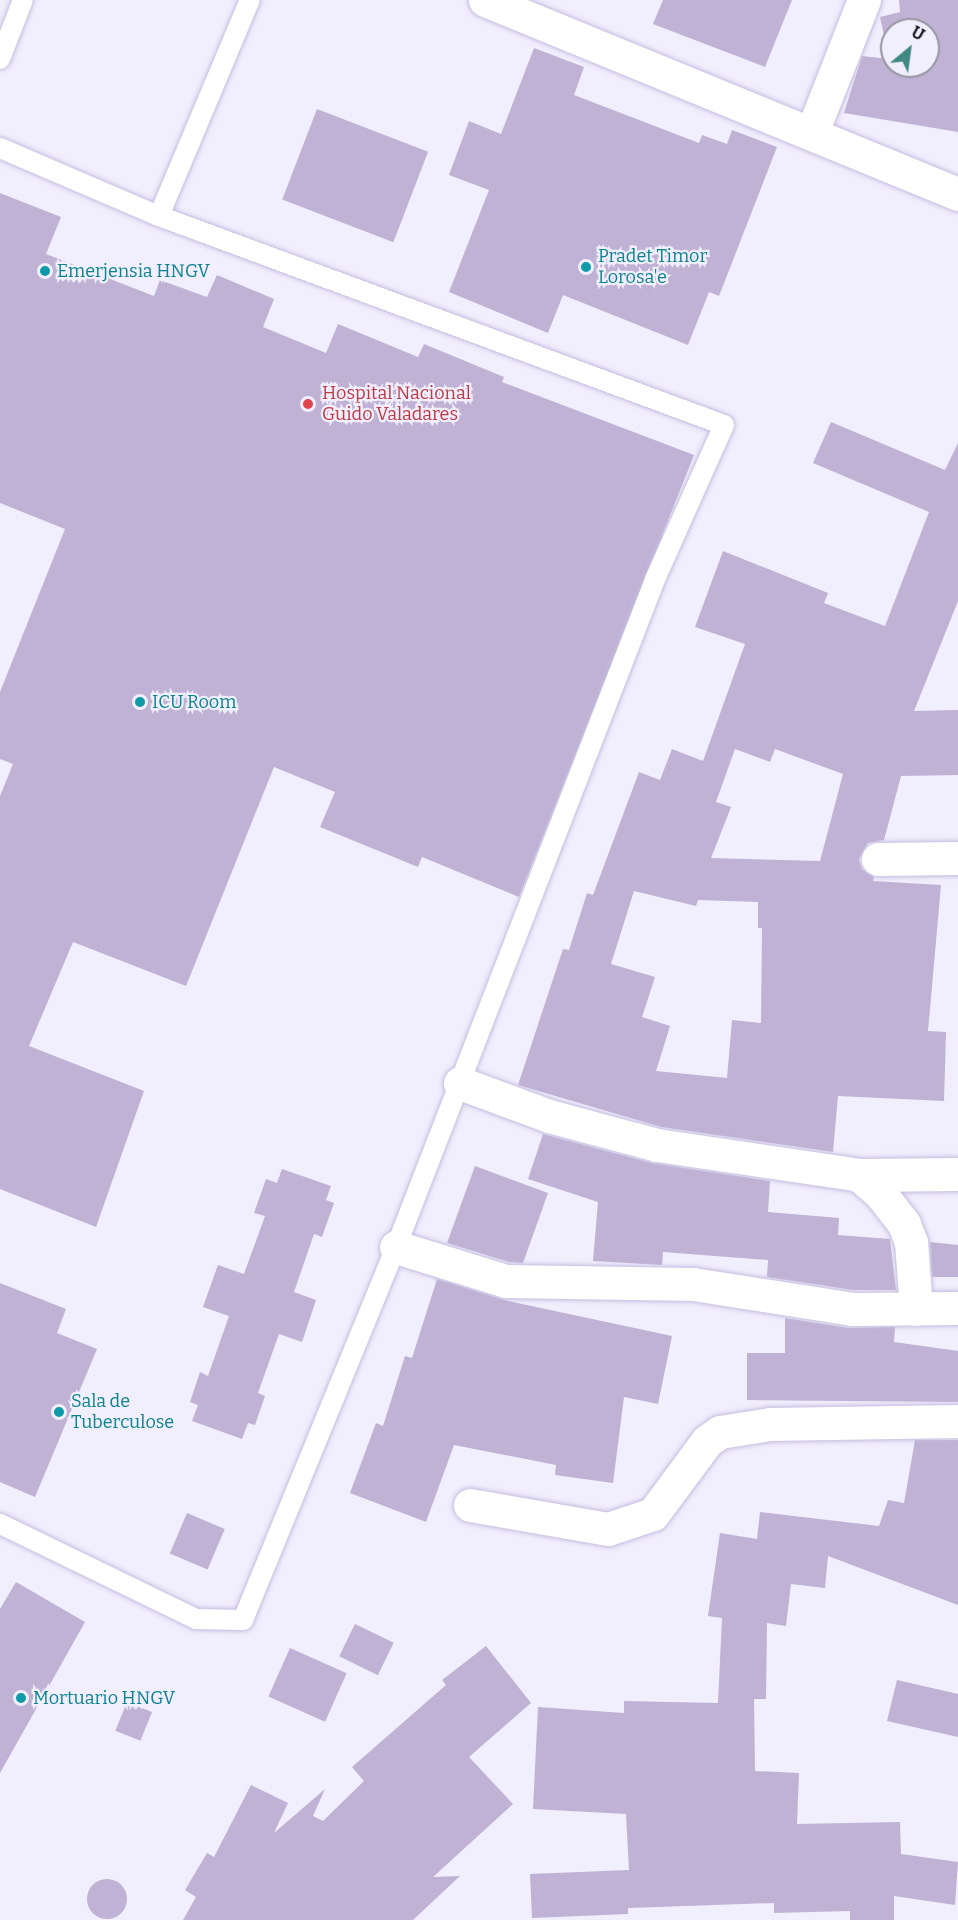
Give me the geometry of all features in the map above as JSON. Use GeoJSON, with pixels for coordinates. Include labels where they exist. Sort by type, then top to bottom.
{"type":"FeatureCollection","features":[{"type":"Feature","properties":{"kind":"street"},"geometry":{"type":"LineString","coordinates":[[485,0],[812,132],[958,194]]}},
{"type":"Feature","properties":{"kind":"street"},"geometry":{"type":"LineString","coordinates":[[812,132],[864,0]]}},
{"type":"Feature","properties":{"kind":"street"},"geometry":{"type":"LineString","coordinates":[[878,859],[958,858]]}},
{"type":"Feature","properties":{"kind":"street"},"geometry":{"type":"LineString","coordinates":[[460,1083],[613,1136],[742,1161],[859,1175],[958,1174]]}},
{"type":"Feature","properties":{"kind":"street"},"geometry":{"type":"LineString","coordinates":[[859,1175],[880,1192],[904,1224],[912,1251],[916,1310]]}},
{"type":"Feature","properties":{"kind":"street"},"geometry":{"type":"LineString","coordinates":[[396,1247],[506,1281],[693,1284],[829,1306],[916,1310],[958,1308]]}},
{"type":"Feature","properties":{"kind":"street"},"geometry":{"type":"LineString","coordinates":[[470,1505],[608,1529],[653,1514],[707,1442],[720,1432],[770,1424],[958,1421]]}},
{"type":"Feature","properties":{"kind":"lane"},"geometry":{"type":"LineString","coordinates":[[0,59],[23,0]]}},
{"type":"Feature","properties":{"kind":"lane"},"geometry":{"type":"LineString","coordinates":[[159,216],[250,0]]}},
{"type":"Feature","properties":{"kind":"lane"},"geometry":{"type":"LineString","coordinates":[[0,148],[159,216],[724,425],[656,577],[396,1247],[243,1620],[196,1619],[0,1524]]}},
{"type":"Feature","properties":{"kind":"building"},"geometry":{"type":"Polygon","coordinates":[[[663,0],[792,0],[765,67],[653,24],[663,0]]]}},
{"type":"Feature","properties":{"kind":"building"},"geometry":{"type":"Polygon","coordinates":[[[899,0],[958,0],[958,132],[844,113],[862,56],[880,58],[880,78],[940,78],[940,18],[880,17],[900,12],[899,0]]]}},
{"type":"Feature","properties":{"kind":"building"},"geometry":{"type":"Polygon","coordinates":[[[534,48],[584,67],[574,95],[699,143],[702,135],[727,144],[732,130],[777,147],[719,296],[709,292],[688,345],[563,295],[548,333],[449,292],[489,190],[449,175],[469,121],[501,134],[534,48]]]}},
{"type":"Feature","properties":{"kind":"building"},"geometry":{"type":"Polygon","coordinates":[[[317,109],[428,152],[393,242],[282,200],[317,109]]]}},
{"type":"Feature","properties":{"kind":"building"},"geometry":{"type":"Polygon","coordinates":[[[0,193],[61,217],[46,254],[154,296],[160,280],[207,297],[217,275],[274,299],[263,327],[326,353],[338,324],[418,357],[424,344],[504,377],[502,382],[694,455],[519,897],[422,857],[418,867],[320,827],[335,792],[274,767],[186,986],[73,942],[29,1046],[144,1091],[96,1227],[0,1189],[0,796],[13,764],[0,759],[0,692],[65,529],[0,503],[0,193]]]}},
{"type":"Feature","properties":{"kind":"building"},"geometry":{"type":"Polygon","coordinates":[[[831,422],[945,470],[958,443],[958,601],[914,711],[958,710],[958,775],[901,776],[884,840],[868,843],[859,859],[862,869],[874,877],[873,881],[941,885],[928,1031],[946,1032],[944,1101],[838,1096],[833,1152],[661,1127],[518,1085],[563,949],[569,950],[587,893],[593,895],[639,772],[660,780],[672,749],[703,761],[745,644],[695,627],[723,551],[828,593],[824,603],[885,626],[929,512],[813,463],[831,422]],[[735,749],[716,802],[731,807],[711,858],[820,861],[843,774],[775,749],[770,762],[735,749]],[[634,891],[611,964],[655,977],[642,1017],[670,1026],[656,1071],[727,1078],[732,1020],[761,1023],[762,928],[758,928],[758,902],[698,900],[696,906],[634,891]]]}},
{"type":"Feature","properties":{"kind":"building"},"geometry":{"type":"Polygon","coordinates":[[[543,1134],[652,1163],[770,1181],[768,1212],[839,1218],[838,1235],[890,1239],[896,1290],[853,1290],[767,1277],[768,1260],[663,1252],[662,1265],[593,1261],[598,1202],[528,1179],[543,1134]]]}},
{"type":"Feature","properties":{"kind":"building"},"geometry":{"type":"Polygon","coordinates":[[[475,1166],[548,1193],[523,1263],[509,1262],[447,1243],[475,1166]]]}},
{"type":"Feature","properties":{"kind":"building"},"geometry":{"type":"Polygon","coordinates":[[[282,1169],[331,1186],[326,1200],[334,1203],[322,1237],[314,1234],[294,1292],[316,1300],[302,1342],[279,1334],[258,1393],[265,1396],[255,1425],[248,1423],[242,1439],[192,1421],[198,1405],[190,1402],[200,1372],[208,1376],[229,1316],[203,1307],[218,1265],[244,1274],[265,1216],[254,1213],[266,1179],[277,1183],[282,1169]]]}},
{"type":"Feature","properties":{"kind":"building"},"geometry":{"type":"Polygon","coordinates":[[[930,1242],[958,1245],[958,1277],[932,1277],[930,1242]]]}},
{"type":"Feature","properties":{"kind":"building"},"geometry":{"type":"Polygon","coordinates":[[[437,1279],[508,1301],[672,1336],[658,1404],[624,1397],[613,1483],[555,1475],[556,1465],[454,1445],[426,1522],[350,1493],[376,1423],[383,1426],[405,1356],[412,1358],[437,1279]]]}},
{"type":"Feature","properties":{"kind":"building"},"geometry":{"type":"Polygon","coordinates":[[[0,1283],[66,1309],[57,1333],[97,1349],[35,1497],[0,1482],[0,1283]]]}},
{"type":"Feature","properties":{"kind":"building"},"geometry":{"type":"Polygon","coordinates":[[[785,1318],[849,1328],[895,1327],[894,1342],[958,1351],[958,1402],[747,1400],[747,1353],[785,1353],[785,1318]]]}},
{"type":"Feature","properties":{"kind":"building"},"geometry":{"type":"Polygon","coordinates":[[[915,1440],[958,1440],[958,1605],[828,1556],[825,1588],[791,1584],[786,1626],[767,1623],[766,1699],[754,1699],[755,1771],[799,1773],[797,1824],[900,1822],[901,1854],[958,1862],[955,1905],[894,1896],[894,1920],[850,1920],[850,1911],[774,1913],[774,1903],[628,1908],[628,1914],[532,1918],[530,1874],[629,1870],[626,1814],[533,1809],[538,1707],[624,1713],[624,1701],[718,1703],[722,1618],[708,1616],[720,1533],[757,1539],[760,1512],[879,1526],[888,1500],[904,1503],[915,1440]]]}},
{"type":"Feature","properties":{"kind":"building"},"geometry":{"type":"Polygon","coordinates":[[[187,1513],[225,1529],[208,1570],[170,1554],[187,1513]]]}},
{"type":"Feature","properties":{"kind":"building","name":"Mortuario HNGV"},"geometry":{"type":"Polygon","coordinates":[[[16,1582],[85,1622],[0,1773],[0,1609],[16,1582]]]}},
{"type":"Feature","properties":{"kind":"building"},"geometry":{"type":"Polygon","coordinates":[[[355,1624],[394,1643],[378,1675],[339,1656],[355,1624]]]}},
{"type":"Feature","properties":{"kind":"building"},"geometry":{"type":"Polygon","coordinates":[[[486,1646],[531,1703],[469,1757],[513,1804],[433,1877],[460,1876],[413,1920],[183,1920],[196,1897],[185,1890],[207,1853],[214,1857],[251,1785],[288,1803],[274,1833],[325,1789],[313,1816],[323,1821],[364,1781],[352,1767],[446,1685],[442,1680],[486,1646]]]}},
{"type":"Feature","properties":{"kind":"building"},"geometry":{"type":"Polygon","coordinates":[[[290,1648],[347,1673],[325,1722],[268,1696],[290,1648]]]}},
{"type":"Feature","properties":{"kind":"building"},"geometry":{"type":"Polygon","coordinates":[[[897,1680],[958,1694],[958,1737],[887,1721],[897,1680]]]}},
{"type":"Feature","properties":{"kind":"building"},"geometry":{"type":"Polygon","coordinates":[[[127,1702],[152,1712],[140,1741],[115,1731],[127,1702]]]}},
{"type":"Feature","properties":{"kind":"building"},"geometry":{"type":"Polygon","coordinates":[[[107,1879],[121,1885],[127,1899],[121,1913],[107,1919],[93,1913],[87,1899],[93,1885],[107,1879]]]}},
{"type":"Feature","properties":{"kind":"place","name":"Pradet Timor Lorosa'e"},"geometry":{"type":"Point","coordinates":[586,267]}},
{"type":"Feature","properties":{"kind":"place","name":"Emerjensia HNGV"},"geometry":{"type":"Point","coordinates":[45,271]}},
{"type":"Feature","properties":{"kind":"place","name":"Hospital Nacional Guido Valadares"},"geometry":{"type":"Point","coordinates":[308,404]}},
{"type":"Feature","properties":{"kind":"place","name":"ICU Room"},"geometry":{"type":"Point","coordinates":[140,702]}},
{"type":"Feature","properties":{"kind":"place","name":"Sala de Tuberculose"},"geometry":{"type":"Point","coordinates":[59,1412]}},
{"type":"Feature","properties":{"kind":"place","name":"Mortuario HNGV"},"geometry":{"type":"Point","coordinates":[21,1698]}}]}
